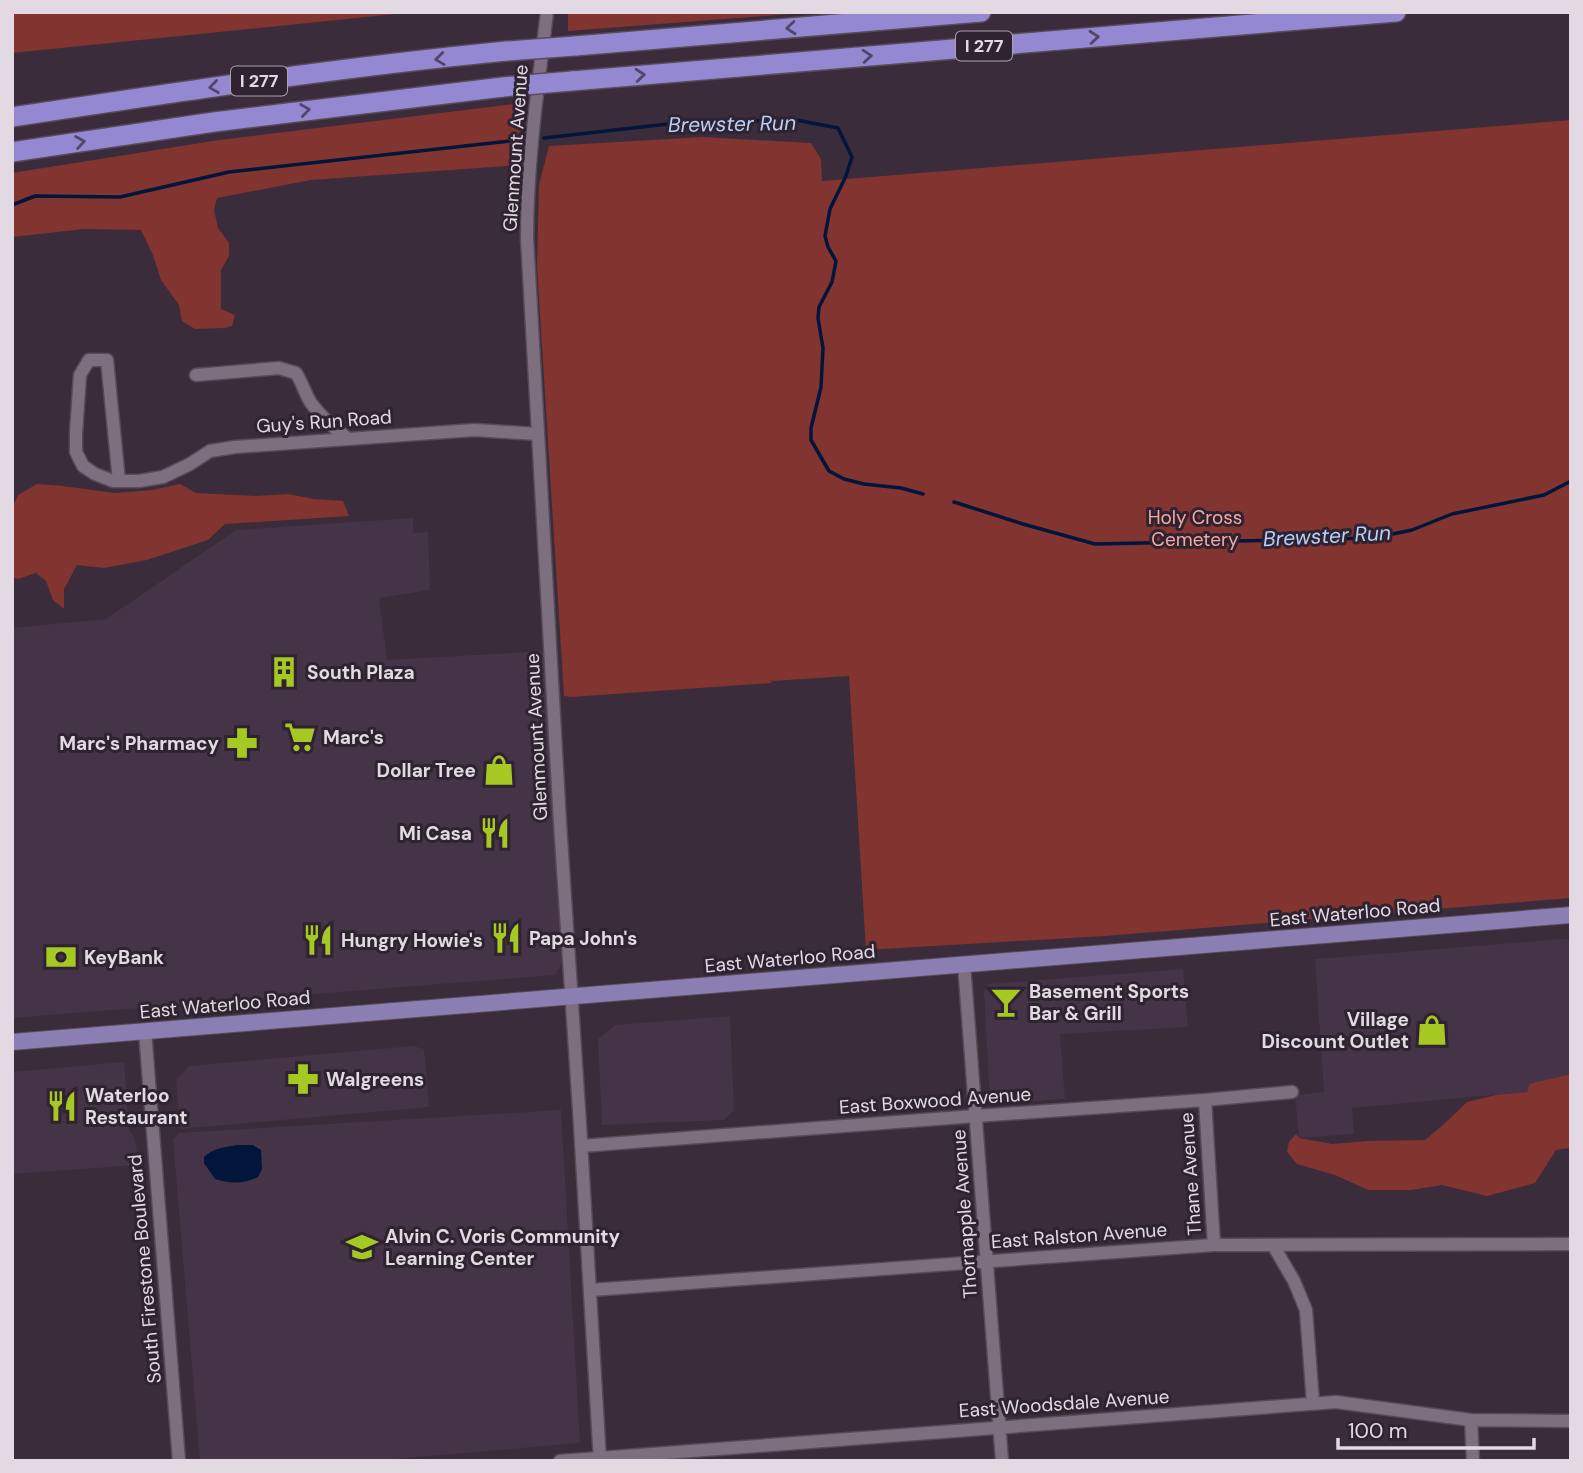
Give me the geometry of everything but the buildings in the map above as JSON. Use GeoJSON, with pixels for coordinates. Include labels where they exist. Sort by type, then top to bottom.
{"type":"FeatureCollection","features":[{"type":"Feature","properties":{"kind":"highway","name":"I 277"},"geometry":{"type":"LineString","coordinates":[[12,117],[346,69],[507,51],[981,12]]}},
{"type":"Feature","properties":{"kind":"highway","name":"I 277"},"geometry":{"type":"LineString","coordinates":[[12,152],[214,122],[503,87],[1396,12]]}},
{"type":"Feature","properties":{"kind":"main road","name":"East Waterloo Road"},"geometry":{"type":"LineString","coordinates":[[12,1042],[1571,915]]}},
{"type":"Feature","properties":{"kind":"street","name":"Glenmount Avenue"},"geometry":{"type":"LineString","coordinates":[[547,12],[530,158],[527,203],[528,266],[600,1459]]}},
{"type":"Feature","properties":{"kind":"street","name":"Guy's Run Road"},"geometry":{"type":"LineString","coordinates":[[119,481],[107,360],[89,360],[80,375],[76,452],[84,467],[113,481],[119,481],[139,481],[163,477],[210,451],[234,447],[474,430],[538,434]]}},
{"type":"Feature","properties":{"kind":"street"},"geometry":{"type":"LineString","coordinates":[[197,374],[279,368],[296,373],[310,401],[347,439]]}},
{"type":"Feature","properties":{"kind":"street","name":"Thornapple Avenue"},"geometry":{"type":"LineString","coordinates":[[964,964],[1002,1461]]}},
{"type":"Feature","properties":{"kind":"street","name":"South Firestone Boulevard"},"geometry":{"type":"LineString","coordinates":[[145,1031],[179,1461]]}},
{"type":"Feature","properties":{"kind":"street","name":"East Boxwood Avenue"},"geometry":{"type":"LineString","coordinates":[[582,1146],[1292,1092]]}},
{"type":"Feature","properties":{"kind":"street","name":"Thane Avenue"},"geometry":{"type":"LineString","coordinates":[[1205,1100],[1214,1245]]}},
{"type":"Feature","properties":{"kind":"street"},"geometry":{"type":"LineString","coordinates":[[1273,1244],[1306,1310],[1313,1403]]}},
{"type":"Feature","properties":{"kind":"street","name":"East Ralston Avenue"},"geometry":{"type":"LineString","coordinates":[[591,1290],[1214,1245],[1571,1244]]}},
{"type":"Feature","properties":{"kind":"street","name":"East Woodsdale Avenue"},"geometry":{"type":"LineString","coordinates":[[560,1461],[1336,1402],[1471,1420],[1571,1422]]}},
{"type":"Feature","properties":{"kind":"street"},"geometry":{"type":"LineString","coordinates":[[1471,1420],[1474,1461]]}},
{"type":"Feature","properties":{"kind":"shaded area"},"geometry":{"type":"Polygon","coordinates":[[[413,518],[413,533],[428,532],[430,590],[379,598],[387,660],[543,651],[562,937],[562,963],[555,975],[12,1018],[12,628],[106,619],[236,530],[413,518]]]}},
{"type":"Feature","properties":{"kind":"shaded area"},"geometry":{"type":"Polygon","coordinates":[[[1571,940],[1571,1079],[1529,1084],[1527,1092],[1352,1108],[1354,1134],[1299,1138],[1295,1095],[1324,1092],[1315,959],[1571,940]]]}},
{"type":"Feature","properties":{"kind":"shaded area"},"geometry":{"type":"Polygon","coordinates":[[[1183,969],[1188,1027],[1060,1034],[1065,1099],[990,1104],[984,991],[989,984],[1183,969]]]}},
{"type":"Feature","properties":{"kind":"shaded area"},"geometry":{"type":"Polygon","coordinates":[[[730,1016],[734,1110],[724,1120],[602,1125],[598,1039],[615,1025],[730,1016]]]}},
{"type":"Feature","properties":{"kind":"shaded area"},"geometry":{"type":"Polygon","coordinates":[[[413,1046],[424,1049],[429,1107],[180,1129],[176,1080],[189,1066],[413,1046]]]}},
{"type":"Feature","properties":{"kind":"shaded area"},"geometry":{"type":"Polygon","coordinates":[[[124,1062],[129,1130],[135,1139],[139,1165],[12,1174],[12,1072],[124,1062]]]}},
{"type":"Feature","properties":{"kind":"shaded area"},"geometry":{"type":"Polygon","coordinates":[[[561,1110],[580,1443],[372,1461],[200,1461],[173,1139],[179,1133],[561,1110]]]}},
{"type":"Feature","properties":{"kind":"green space"},"geometry":{"type":"Polygon","coordinates":[[[12,12],[415,12],[12,53],[12,12]]]}},
{"type":"Feature","properties":{"kind":"green space"},"geometry":{"type":"Polygon","coordinates":[[[568,12],[817,12],[568,31],[568,12]]]}},
{"type":"Feature","properties":{"kind":"green space"},"geometry":{"type":"Polygon","coordinates":[[[514,104],[521,127],[519,165],[311,180],[217,198],[214,210],[218,228],[229,243],[229,256],[221,270],[221,309],[235,315],[232,326],[195,329],[182,321],[179,305],[161,280],[141,230],[84,229],[12,237],[12,173],[219,140],[514,104]]]}},
{"type":"Feature","properties":{"kind":"green space","name":"Holy Cross Cemetery"},"geometry":{"type":"Polygon","coordinates":[[[1571,120],[1571,898],[1105,936],[866,950],[849,676],[772,679],[771,683],[564,696],[537,266],[539,185],[549,146],[703,137],[811,143],[821,159],[822,181],[1571,120]]]}},
{"type":"Feature","properties":{"kind":"green space"},"geometry":{"type":"Polygon","coordinates":[[[37,484],[115,493],[152,490],[180,484],[196,493],[256,496],[288,494],[343,501],[349,516],[225,524],[208,540],[147,560],[104,568],[77,565],[64,589],[64,609],[53,600],[46,581],[36,573],[18,579],[12,577],[12,509],[18,495],[37,484]]]}},
{"type":"Feature","properties":{"kind":"green space"},"geometry":{"type":"Polygon","coordinates":[[[1571,1074],[1571,1148],[1556,1150],[1535,1183],[1487,1196],[1442,1185],[1411,1190],[1368,1190],[1335,1175],[1297,1164],[1287,1152],[1289,1142],[1296,1134],[1299,1138],[1332,1144],[1425,1140],[1467,1102],[1496,1095],[1527,1092],[1529,1084],[1571,1074]]]}},
{"type":"Feature","properties":{"kind":"water"},"geometry":{"type":"Polygon","coordinates":[[[253,1145],[261,1150],[262,1169],[258,1177],[236,1182],[215,1179],[204,1163],[204,1157],[215,1150],[253,1145]]]}},
{"type":"Feature","properties":{"kind":"waterway","name":"Brewster Run"},"geometry":{"type":"LineString","coordinates":[[544,138],[677,123],[796,120],[838,128],[852,157],[830,209],[825,236],[836,261],[832,282],[819,307],[823,348],[821,387],[811,428],[811,440],[829,471],[844,479],[923,494]]}},
{"type":"Feature","properties":{"kind":"waterway","name":"Brewster Run"},"geometry":{"type":"LineString","coordinates":[[12,205],[35,196],[120,197],[229,172],[520,140]]}},
{"type":"Feature","properties":{"kind":"waterway","name":"Brewster Run"},"geometry":{"type":"LineString","coordinates":[[954,502],[1095,544],[1373,538],[1412,530],[1452,514],[1544,495],[1571,481]]}},
{"type":"Feature","properties":{"kind":"place","name":"South Plaza"},"geometry":{"type":"Point","coordinates":[284,672]}},
{"type":"Feature","properties":{"kind":"place","name":"Marc's"},"geometry":{"type":"Point","coordinates":[300,737]}},
{"type":"Feature","properties":{"kind":"place","name":"Marc's Pharmacy"},"geometry":{"type":"Point","coordinates":[242,743]}},
{"type":"Feature","properties":{"kind":"place","name":"Dollar Tree"},"geometry":{"type":"Point","coordinates":[499,770]}},
{"type":"Feature","properties":{"kind":"place","name":"Mi Casa"},"geometry":{"type":"Point","coordinates":[495,833]}},
{"type":"Feature","properties":{"kind":"place","name":"Papa John's"},"geometry":{"type":"Point","coordinates":[506,938]}},
{"type":"Feature","properties":{"kind":"place","name":"Hungry Howie's"},"geometry":{"type":"Point","coordinates":[318,940]}},
{"type":"Feature","properties":{"kind":"place","name":"KeyBank"},"geometry":{"type":"Point","coordinates":[61,957]}},
{"type":"Feature","properties":{"kind":"place","name":"Basement Sports Bar & Grill"},"geometry":{"type":"Point","coordinates":[1006,1002]}},
{"type":"Feature","properties":{"kind":"place","name":"Village Discount Outlet"},"geometry":{"type":"Point","coordinates":[1432,1030]}},
{"type":"Feature","properties":{"kind":"place","name":"Walgreens"},"geometry":{"type":"Point","coordinates":[303,1079]}},
{"type":"Feature","properties":{"kind":"place","name":"Waterloo Restaurant"},"geometry":{"type":"Point","coordinates":[62,1106]}},
{"type":"Feature","properties":{"kind":"place","name":"Alvin C. Voris Community Learning Center"},"geometry":{"type":"Point","coordinates":[362,1247]}}]}
